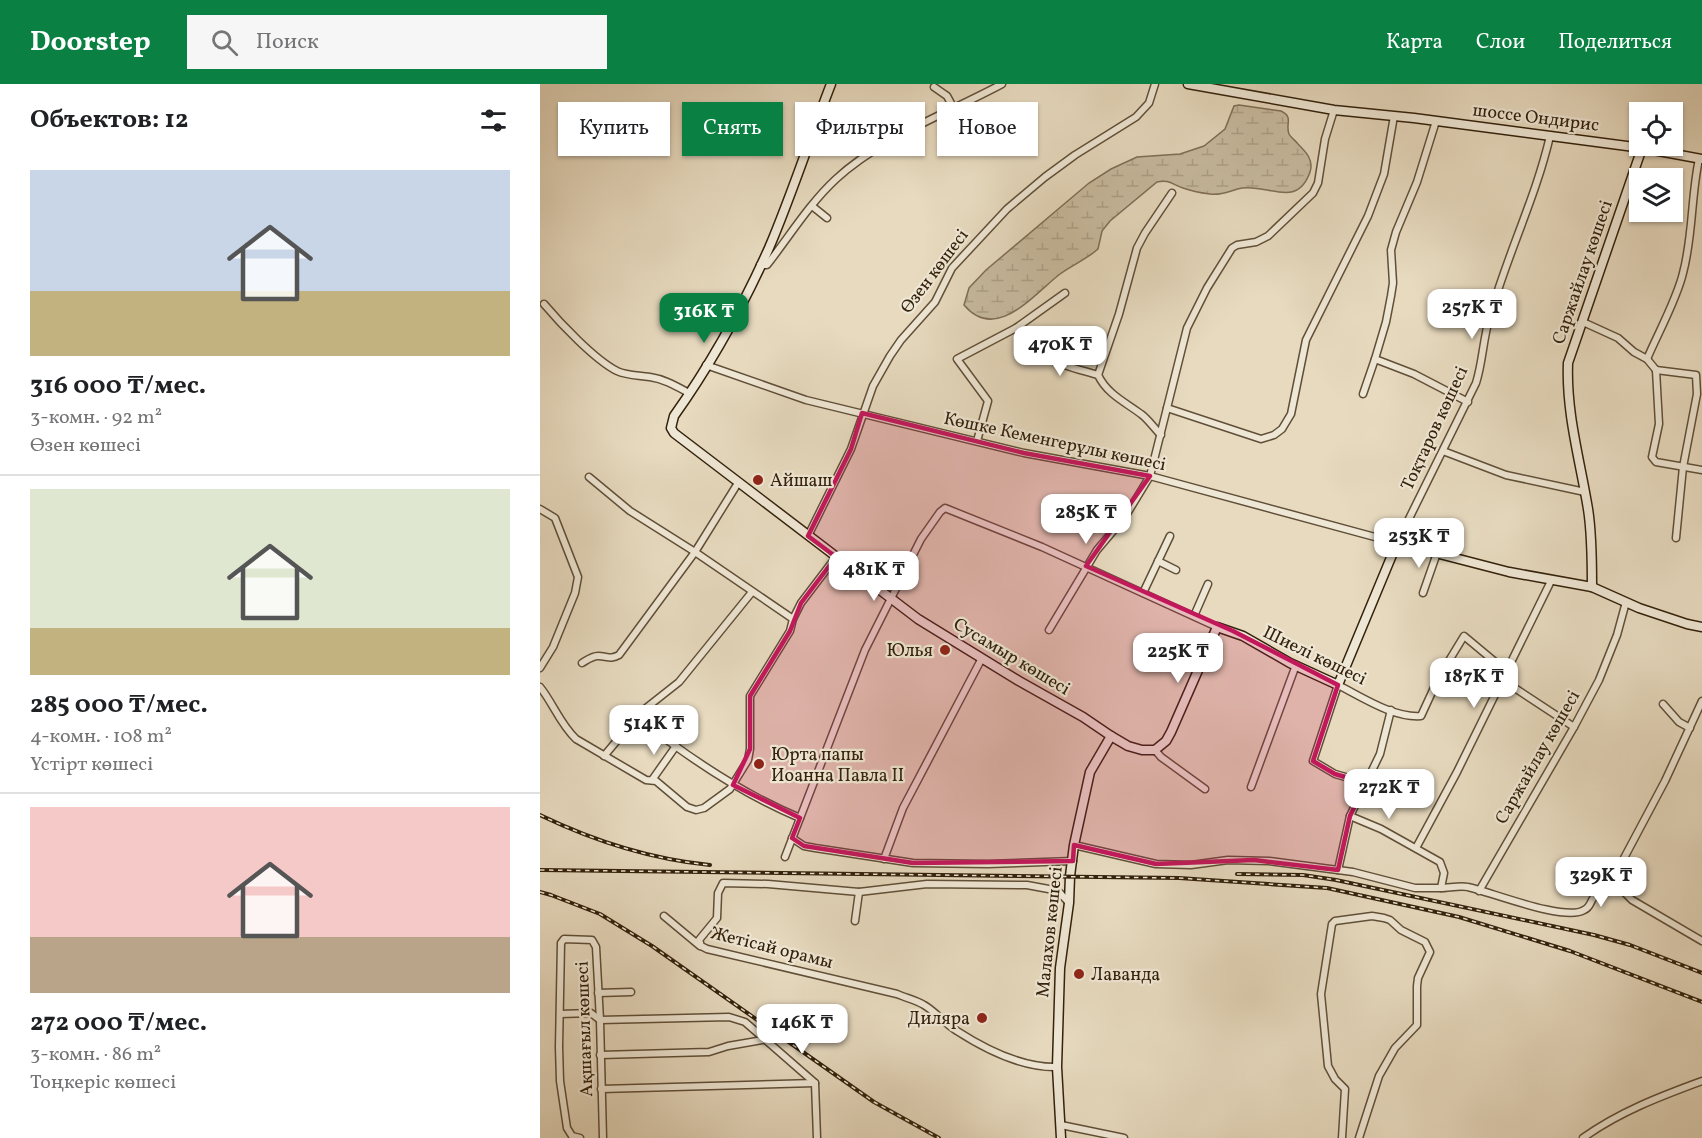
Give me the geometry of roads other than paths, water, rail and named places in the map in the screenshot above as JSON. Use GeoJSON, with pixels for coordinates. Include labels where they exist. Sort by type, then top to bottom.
{"type":"FeatureCollection","features":[{"type":"Feature","properties":{"kind":"main road"},"geometry":{"type":"LineString","coordinates":[[689,393],[734,319],[760,265],[831,84]]}},
{"type":"Feature","properties":{"kind":"main road","name":"шоссе Ондирис"},"geometry":{"type":"LineString","coordinates":[[1188,84],[1334,110],[1629,146]]}},
{"type":"Feature","properties":{"kind":"main road","name":"Саржайлау көшесі"},"geometry":{"type":"LineString","coordinates":[[1592,587],[1591,528],[1569,413],[1568,363],[1639,156]]}},
{"type":"Feature","properties":{"kind":"main road","name":"шоссе Ондирис"},"geometry":{"type":"LineString","coordinates":[[1683,156],[1701,159]]}},
{"type":"Feature","properties":{"kind":"main road","name":"Сусамыр көшесі"},"geometry":{"type":"LineString","coordinates":[[689,393],[674,416],[671,428],[674,433],[738,483],[918,618],[1128,746],[1142,750],[1155,750]]}},
{"type":"Feature","properties":{"kind":"main road"},"geometry":{"type":"LineString","coordinates":[[1397,543],[1509,572],[1592,587],[1626,602],[1687,624],[1702,627]]}},
{"type":"Feature","properties":{"kind":"main road","name":"Тоқтаров көшесі"},"geometry":{"type":"LineString","coordinates":[[1338,685],[1397,543]]}},
{"type":"Feature","properties":{"kind":"main road"},"geometry":{"type":"LineString","coordinates":[[1155,750],[1166,741],[1171,732],[1217,627]]}},
{"type":"Feature","properties":{"kind":"main road","name":"Шиелі көшесі"},"geometry":{"type":"LineString","coordinates":[[1217,627],[1243,636],[1338,685]]}},
{"type":"Feature","properties":{"kind":"main road","name":"Малахов көшесі"},"geometry":{"type":"LineString","coordinates":[[1061,1138],[1057,1067],[1060,969],[1069,903],[1070,876],[1074,845],[1090,772],[1111,736]]}},
{"type":"Feature","properties":{"kind":"street"},"geometry":{"type":"LineString","coordinates":[[967,102],[1002,84]]}},
{"type":"Feature","properties":{"kind":"street","name":"Өзен көшесі"},"geometry":{"type":"LineString","coordinates":[[808,536],[851,449],[873,387],[890,356],[909,329],[935,302],[952,268],[1007,209],[1037,183],[1075,155],[1136,117],[1149,103],[1155,84]]}},
{"type":"Feature","properties":{"kind":"street"},"geometry":{"type":"LineString","coordinates":[[934,87],[947,96],[950,102]]}},
{"type":"Feature","properties":{"kind":"street"},"geometry":{"type":"LineString","coordinates":[[1048,630],[1086,566],[1125,517],[1150,476],[1187,328],[1207,288],[1232,248],[1237,244],[1256,242],[1268,236],[1313,193],[1318,183],[1325,139],[1334,110]]}},
{"type":"Feature","properties":{"kind":"street"},"geometry":{"type":"LineString","coordinates":[[1167,408],[1261,440],[1282,429],[1291,414],[1306,340],[1368,216],[1384,174],[1394,116]]}},
{"type":"Feature","properties":{"kind":"street"},"geometry":{"type":"LineString","coordinates":[[760,265],[767,265],[835,180],[867,154],[937,118]]}},
{"type":"Feature","properties":{"kind":"street"},"geometry":{"type":"LineString","coordinates":[[1363,394],[1386,322],[1393,283],[1391,250],[1396,232],[1418,182],[1436,121]]}},
{"type":"Feature","properties":{"kind":"street","name":"Тоқтаров көшесі"},"geometry":{"type":"LineString","coordinates":[[1397,543],[1468,402],[1481,368],[1490,315],[1550,136]]}},
{"type":"Feature","properties":{"kind":"street"},"geometry":{"type":"LineString","coordinates":[[1647,359],[1683,275],[1694,186],[1701,159]]}},
{"type":"Feature","properties":{"kind":"street"},"geometry":{"type":"LineString","coordinates":[[1098,375],[1119,314],[1137,248],[1173,193]]}},
{"type":"Feature","properties":{"kind":"street"},"geometry":{"type":"LineString","coordinates":[[813,206],[826,218]]}},
{"type":"Feature","properties":{"kind":"street"},"geometry":{"type":"LineString","coordinates":[[977,441],[988,401],[957,359],[1016,328],[1065,293]]}},
{"type":"Feature","properties":{"kind":"street"},"geometry":{"type":"LineString","coordinates":[[541,303],[599,358],[616,370],[632,376],[650,377],[668,382],[689,393]]}},
{"type":"Feature","properties":{"kind":"street"},"geometry":{"type":"LineString","coordinates":[[1582,322],[1618,338],[1634,352],[1647,359],[1656,370],[1659,424],[1652,457],[1656,462],[1702,470]]}},
{"type":"Feature","properties":{"kind":"street"},"geometry":{"type":"LineString","coordinates":[[1016,328],[1034,349],[1048,360],[1098,375],[1104,386],[1142,415],[1161,435]]}},
{"type":"Feature","properties":{"kind":"street"},"geometry":{"type":"LineString","coordinates":[[1375,359],[1414,374],[1468,402]]}},
{"type":"Feature","properties":{"kind":"street","name":"Көшке Кеменгерұлы көшесі"},"geometry":{"type":"LineString","coordinates":[[706,365],[794,397],[1024,453],[1150,476],[1397,543]]}},
{"type":"Feature","properties":{"kind":"street"},"geometry":{"type":"LineString","coordinates":[[1656,370],[1696,375],[1696,394],[1683,467],[1676,538]]}},
{"type":"Feature","properties":{"kind":"street"},"geometry":{"type":"LineString","coordinates":[[1443,452],[1506,475],[1585,492]]}},
{"type":"Feature","properties":{"kind":"street"},"geometry":{"type":"LineString","coordinates":[[589,477],[630,512],[695,552],[793,619]]}},
{"type":"Feature","properties":{"kind":"street"},"geometry":{"type":"LineString","coordinates":[[582,663],[598,656],[612,659],[619,655],[695,552],[738,483]]}},
{"type":"Feature","properties":{"kind":"street","name":"Шиелі көшесі"},"geometry":{"type":"LineString","coordinates":[[890,598],[932,522],[945,508],[1086,566],[1217,627]]}},
{"type":"Feature","properties":{"kind":"street"},"geometry":{"type":"LineString","coordinates":[[540,509],[555,519],[578,577],[575,593],[553,647],[540,667]]}},
{"type":"Feature","properties":{"kind":"street"},"geometry":{"type":"LineString","coordinates":[[1143,593],[1170,536]]}},
{"type":"Feature","properties":{"kind":"street"},"geometry":{"type":"LineString","coordinates":[[1423,593],[1437,553]]}},
{"type":"Feature","properties":{"kind":"street"},"geometry":{"type":"LineString","coordinates":[[540,687],[567,731],[576,739],[646,780],[656,781],[687,807],[696,810],[704,808],[724,795],[748,760],[750,696],[790,631],[801,603],[836,556]]}},
{"type":"Feature","properties":{"kind":"street"},"geometry":{"type":"LineString","coordinates":[[1158,561],[1176,570]]}},
{"type":"Feature","properties":{"kind":"street"},"geometry":{"type":"LineString","coordinates":[[1416,848],[1457,772],[1551,580]]}},
{"type":"Feature","properties":{"kind":"street"},"geometry":{"type":"LineString","coordinates":[[1194,616],[1208,584]]}},
{"type":"Feature","properties":{"kind":"street"},"geometry":{"type":"LineString","coordinates":[[604,756],[640,712],[679,682],[752,592]]}},
{"type":"Feature","properties":{"kind":"street"},"geometry":{"type":"LineString","coordinates":[[785,857],[865,650],[890,598]]}},
{"type":"Feature","properties":{"kind":"street","name":"Саржайлау көшесі"},"geometry":{"type":"LineString","coordinates":[[1479,891],[1599,680],[1617,635],[1626,602]]}},
{"type":"Feature","properties":{"kind":"street","name":"Шиелі көшесі"},"geometry":{"type":"LineString","coordinates":[[1338,685],[1391,710],[1421,716],[1439,677],[1464,636],[1506,670]]}},
{"type":"Feature","properties":{"kind":"street"},"geometry":{"type":"LineString","coordinates":[[884,859],[903,808],[982,658]]}},
{"type":"Feature","properties":{"kind":"street"},"geometry":{"type":"LineString","coordinates":[[1251,787],[1296,665]]}},
{"type":"Feature","properties":{"kind":"street"},"geometry":{"type":"LineString","coordinates":[[1501,679],[1574,727]]}},
{"type":"Feature","properties":{"kind":"street","name":"Тоқтаров көшесі"},"geometry":{"type":"LineString","coordinates":[[1338,685],[1313,760],[1335,774],[1366,783]]}},
{"type":"Feature","properties":{"kind":"street"},"geometry":{"type":"LineString","coordinates":[[1074,845],[1156,864],[1191,865],[1254,860],[1353,872],[1414,888],[1467,887],[1509,900],[1575,913],[1582,912],[1623,860],[1665,781],[1702,701]]}},
{"type":"Feature","properties":{"kind":"street"},"geometry":{"type":"LineString","coordinates":[[1664,704],[1679,722],[1690,728]]}},
{"type":"Feature","properties":{"kind":"street"},"geometry":{"type":"LineString","coordinates":[[1338,870],[1350,816],[1380,754],[1391,710]]}},
{"type":"Feature","properties":{"kind":"street"},"geometry":{"type":"LineString","coordinates":[[668,740],[765,804],[800,818]]}},
{"type":"Feature","properties":{"kind":"street"},"geometry":{"type":"LineString","coordinates":[[652,780],[676,746]]}},
{"type":"Feature","properties":{"kind":"street"},"geometry":{"type":"LineString","coordinates":[[1155,750],[1161,757],[1205,789]]}},
{"type":"Feature","properties":{"kind":"street"},"geometry":{"type":"LineString","coordinates":[[1350,816],[1440,862],[1444,873],[1441,888]]}},
{"type":"Feature","properties":{"kind":"street"},"geometry":{"type":"LineString","coordinates":[[792,838],[804,846],[913,863],[988,864],[1073,861]]}},
{"type":"Feature","properties":{"kind":"street"},"geometry":{"type":"LineString","coordinates":[[1609,878],[1632,900],[1702,941]]}},
{"type":"Feature","properties":{"kind":"street","name":"Жетісай орамы"},"geometry":{"type":"LineString","coordinates":[[1057,1067],[1043,1068],[977,1043],[955,1030],[924,1005],[897,994],[700,946],[699,940],[717,918],[718,893],[723,883],[768,884],[859,892],[927,884],[1027,885],[1060,893],[1069,903]]}},
{"type":"Feature","properties":{"kind":"street"},"geometry":{"type":"LineString","coordinates":[[855,921],[859,892]]}},
{"type":"Feature","properties":{"kind":"street"},"geometry":{"type":"LineString","coordinates":[[664,916],[700,946]]}},
{"type":"Feature","properties":{"kind":"street"},"geometry":{"type":"LineString","coordinates":[[1342,1138],[1345,1089],[1335,1079],[1329,1066],[1321,994],[1332,924],[1335,921],[1353,918],[1383,918],[1425,942],[1430,952],[1418,978],[1417,1025],[1395,1048],[1379,1076],[1359,1138]]}},
{"type":"Feature","properties":{"kind":"street","name":"Ақшағыл көшесі"},"geometry":{"type":"LineString","coordinates":[[580,1138],[572,1136],[567,1128],[560,1070],[561,943],[564,939],[592,940],[596,948],[603,1138]]}},
{"type":"Feature","properties":{"kind":"street"},"geometry":{"type":"LineString","coordinates":[[598,993],[631,992]]}},
{"type":"Feature","properties":{"kind":"street"},"geometry":{"type":"LineString","coordinates":[[560,1014],[591,1013],[600,1020],[729,1017],[745,1022],[768,1039],[815,1083],[817,1138]]}},
{"type":"Feature","properties":{"kind":"street"},"geometry":{"type":"LineString","coordinates":[[600,1055],[709,1052],[768,1039]]}},
{"type":"Feature","properties":{"kind":"street"},"geometry":{"type":"LineString","coordinates":[[1583,1138],[1631,1110],[1702,1081]]}},
{"type":"Feature","properties":{"kind":"street"},"geometry":{"type":"LineString","coordinates":[[601,1089],[815,1083]]}},
{"type":"Feature","properties":{"kind":"street"},"geometry":{"type":"LineString","coordinates":[[1061,1125],[1124,1138]]}},
{"type":"Feature","properties":{"kind":"railway"},"geometry":{"type":"LineString","coordinates":[[540,815],[602,841],[666,858],[710,865]]}},
{"type":"Feature","properties":{"kind":"railway"},"geometry":{"type":"LineString","coordinates":[[540,870],[1179,878],[1327,888],[1459,917],[1570,951],[1702,1002]]}},
{"type":"Feature","properties":{"kind":"railway"},"geometry":{"type":"LineString","coordinates":[[1237,874],[1303,875],[1336,880],[1594,935],[1630,945],[1702,973]]}},
{"type":"Feature","properties":{"kind":"railway"},"geometry":{"type":"LineString","coordinates":[[540,892],[600,914],[652,946],[874,1102],[939,1138]]}},
{"type":"Feature","properties":{"kind":"place","name":"Айшаш"},"geometry":{"type":"Point","coordinates":[758,480]}},
{"type":"Feature","properties":{"kind":"place","name":"Юлья"},"geometry":{"type":"Point","coordinates":[945,650]}},
{"type":"Feature","properties":{"kind":"place","name":"Юрта папы Иоанна Павла II"},"geometry":{"type":"Point","coordinates":[759,764]}},
{"type":"Feature","properties":{"kind":"place","name":"Лаванда"},"geometry":{"type":"Point","coordinates":[1079,974]}},
{"type":"Feature","properties":{"kind":"place","name":"Диляра"},"geometry":{"type":"Point","coordinates":[982,1018]}}]}
